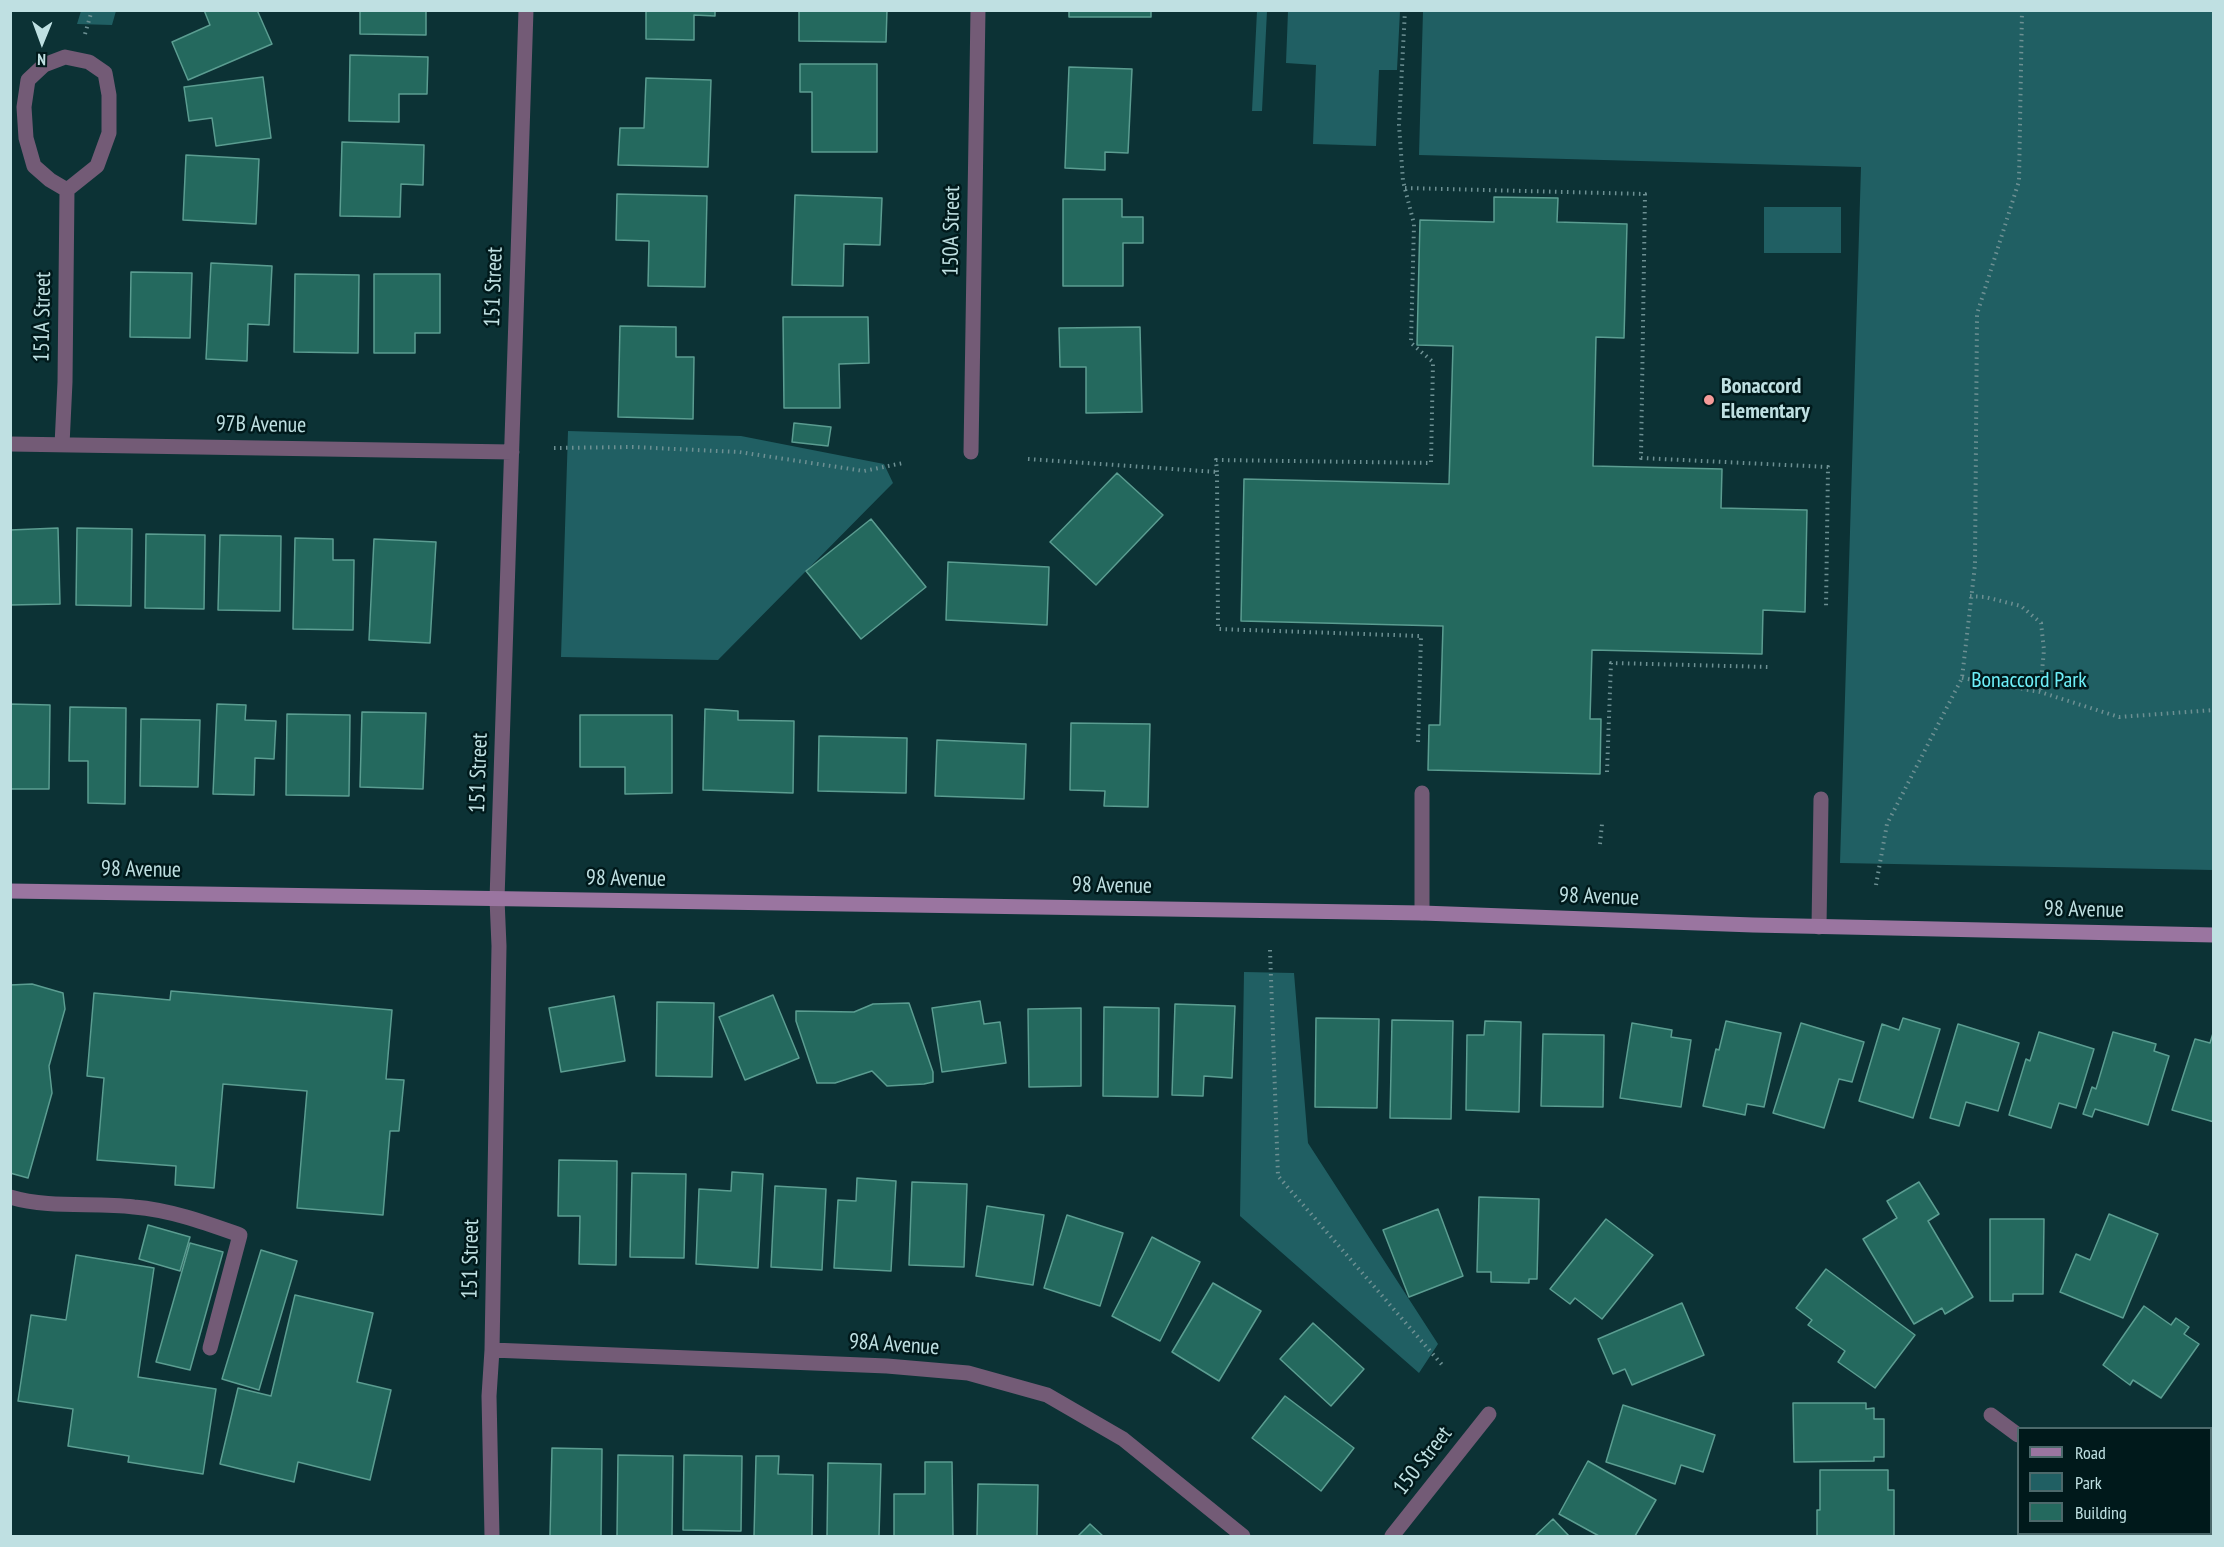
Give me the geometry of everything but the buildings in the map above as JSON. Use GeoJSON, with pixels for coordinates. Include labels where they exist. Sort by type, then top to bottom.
{"type":"FeatureCollection","features":[{"type":"Feature","properties":{"kind":"street","name":"151 Street"},"geometry":{"type":"LineString","coordinates":[[492,1536],[489,1396],[492,1350],[499,946],[497,899],[526,10]]}},
{"type":"Feature","properties":{"kind":"street","name":"150A Street"},"geometry":{"type":"LineString","coordinates":[[971,452],[978,10]]}},
{"type":"Feature","properties":{"kind":"street"},"geometry":{"type":"LineString","coordinates":[[65,57],[89,62],[105,73],[109,95],[109,133],[97,166],[67,190],[50,180],[34,166],[26,138],[24,106],[28,80],[44,65],[65,57]]}},
{"type":"Feature","properties":{"kind":"street","name":"151A Street"},"geometry":{"type":"LineString","coordinates":[[62,444],[67,190]]}},
{"type":"Feature","properties":{"kind":"street","name":"97B Avenue"},"geometry":{"type":"LineString","coordinates":[[10,444],[512,452]]}},
{"type":"Feature","properties":{"kind":"street"},"geometry":{"type":"LineString","coordinates":[[1422,793],[1422,913]]}},
{"type":"Feature","properties":{"kind":"street"},"geometry":{"type":"LineString","coordinates":[[1819,927],[1821,799]]}},
{"type":"Feature","properties":{"kind":"street","name":"98 Avenue"},"geometry":{"type":"LineString","coordinates":[[10,891],[1422,913],[1819,927],[2214,935]]}},
{"type":"Feature","properties":{"kind":"street"},"geometry":{"type":"LineString","coordinates":[[10,1197],[32,1204],[135,1207],[184,1216],[240,1235],[210,1348]]}},
{"type":"Feature","properties":{"kind":"street","name":"98A Avenue"},"geometry":{"type":"LineString","coordinates":[[492,1350],[887,1366],[968,1372],[1047,1395],[1123,1439],[1243,1536]]}},
{"type":"Feature","properties":{"kind":"street","name":"150 Street"},"geometry":{"type":"LineString","coordinates":[[1392,1536],[1490,1414]]}},
{"type":"Feature","properties":{"kind":"street"},"geometry":{"type":"LineString","coordinates":[[1991,1415],[2017,1434]]}},
{"type":"Feature","properties":{"kind":"path"},"geometry":{"type":"LineString","coordinates":[[84,38],[92,10]]}},
{"type":"Feature","properties":{"kind":"path"},"geometry":{"type":"LineString","coordinates":[[1405,10],[1398,125],[1405,188],[1414,224],[1411,343],[1433,362],[1431,463],[1216,460],[1218,629],[1421,636],[1418,743]]}},
{"type":"Feature","properties":{"kind":"path"},"geometry":{"type":"LineString","coordinates":[[1876,885],[1887,824],[1962,678],[1975,565],[1977,314],[2019,181],[2022,10]]}},
{"type":"Feature","properties":{"kind":"path"},"geometry":{"type":"LineString","coordinates":[[1405,188],[1645,194],[1641,458],[1828,467],[1826,609]]}},
{"type":"Feature","properties":{"kind":"path"},"geometry":{"type":"LineString","coordinates":[[554,448],[633,447],[739,453],[864,471],[903,463]]}},
{"type":"Feature","properties":{"kind":"path"},"geometry":{"type":"LineString","coordinates":[[1028,459],[1216,472]]}},
{"type":"Feature","properties":{"kind":"path"},"geometry":{"type":"LineString","coordinates":[[1970,596],[1985,597],[2021,606],[2041,623],[2044,650],[2040,692]]}},
{"type":"Feature","properties":{"kind":"path"},"geometry":{"type":"LineString","coordinates":[[1607,772],[1611,663],[1768,667]]}},
{"type":"Feature","properties":{"kind":"path"},"geometry":{"type":"LineString","coordinates":[[1962,678],[2040,692],[2119,717],[2214,710]]}},
{"type":"Feature","properties":{"kind":"path"},"geometry":{"type":"LineString","coordinates":[[1600,844],[1602,824]]}},
{"type":"Feature","properties":{"kind":"path"},"geometry":{"type":"LineString","coordinates":[[1270,950],[1278,1176],[1444,1367]]}},
{"type":"Feature","properties":{"kind":"green space"},"geometry":{"type":"Polygon","coordinates":[[[81,10],[116,11],[112,25],[77,24],[81,10]]]}},
{"type":"Feature","properties":{"kind":"green space"},"geometry":{"type":"Polygon","coordinates":[[[1257,11],[1267,11],[1262,111],[1252,111],[1257,11]]]}},
{"type":"Feature","properties":{"kind":"green space"},"geometry":{"type":"Polygon","coordinates":[[[1288,11],[1400,11],[1397,70],[1379,70],[1376,146],[1313,144],[1316,65],[1286,63],[1288,11]]]}},
{"type":"Feature","properties":{"kind":"green space","name":"Bonaccord Park"},"geometry":{"type":"Polygon","coordinates":[[[1423,11],[2213,11],[2213,870],[1840,863],[1861,167],[1419,155],[1423,11]]]}},
{"type":"Feature","properties":{"kind":"green space"},"geometry":{"type":"Polygon","coordinates":[[[1764,207],[1841,207],[1841,253],[1764,253],[1764,207]]]}},
{"type":"Feature","properties":{"kind":"green space"},"geometry":{"type":"Polygon","coordinates":[[[568,431],[741,436],[884,464],[893,483],[718,660],[561,657],[568,431]]]}},
{"type":"Feature","properties":{"kind":"green space"},"geometry":{"type":"Polygon","coordinates":[[[1244,972],[1294,973],[1308,1143],[1438,1344],[1419,1373],[1240,1216],[1244,972]]]}},
{"type":"Feature","properties":{"kind":"place","name":"Bonaccord Elementary"},"geometry":{"type":"Point","coordinates":[1709,400]}}]}
